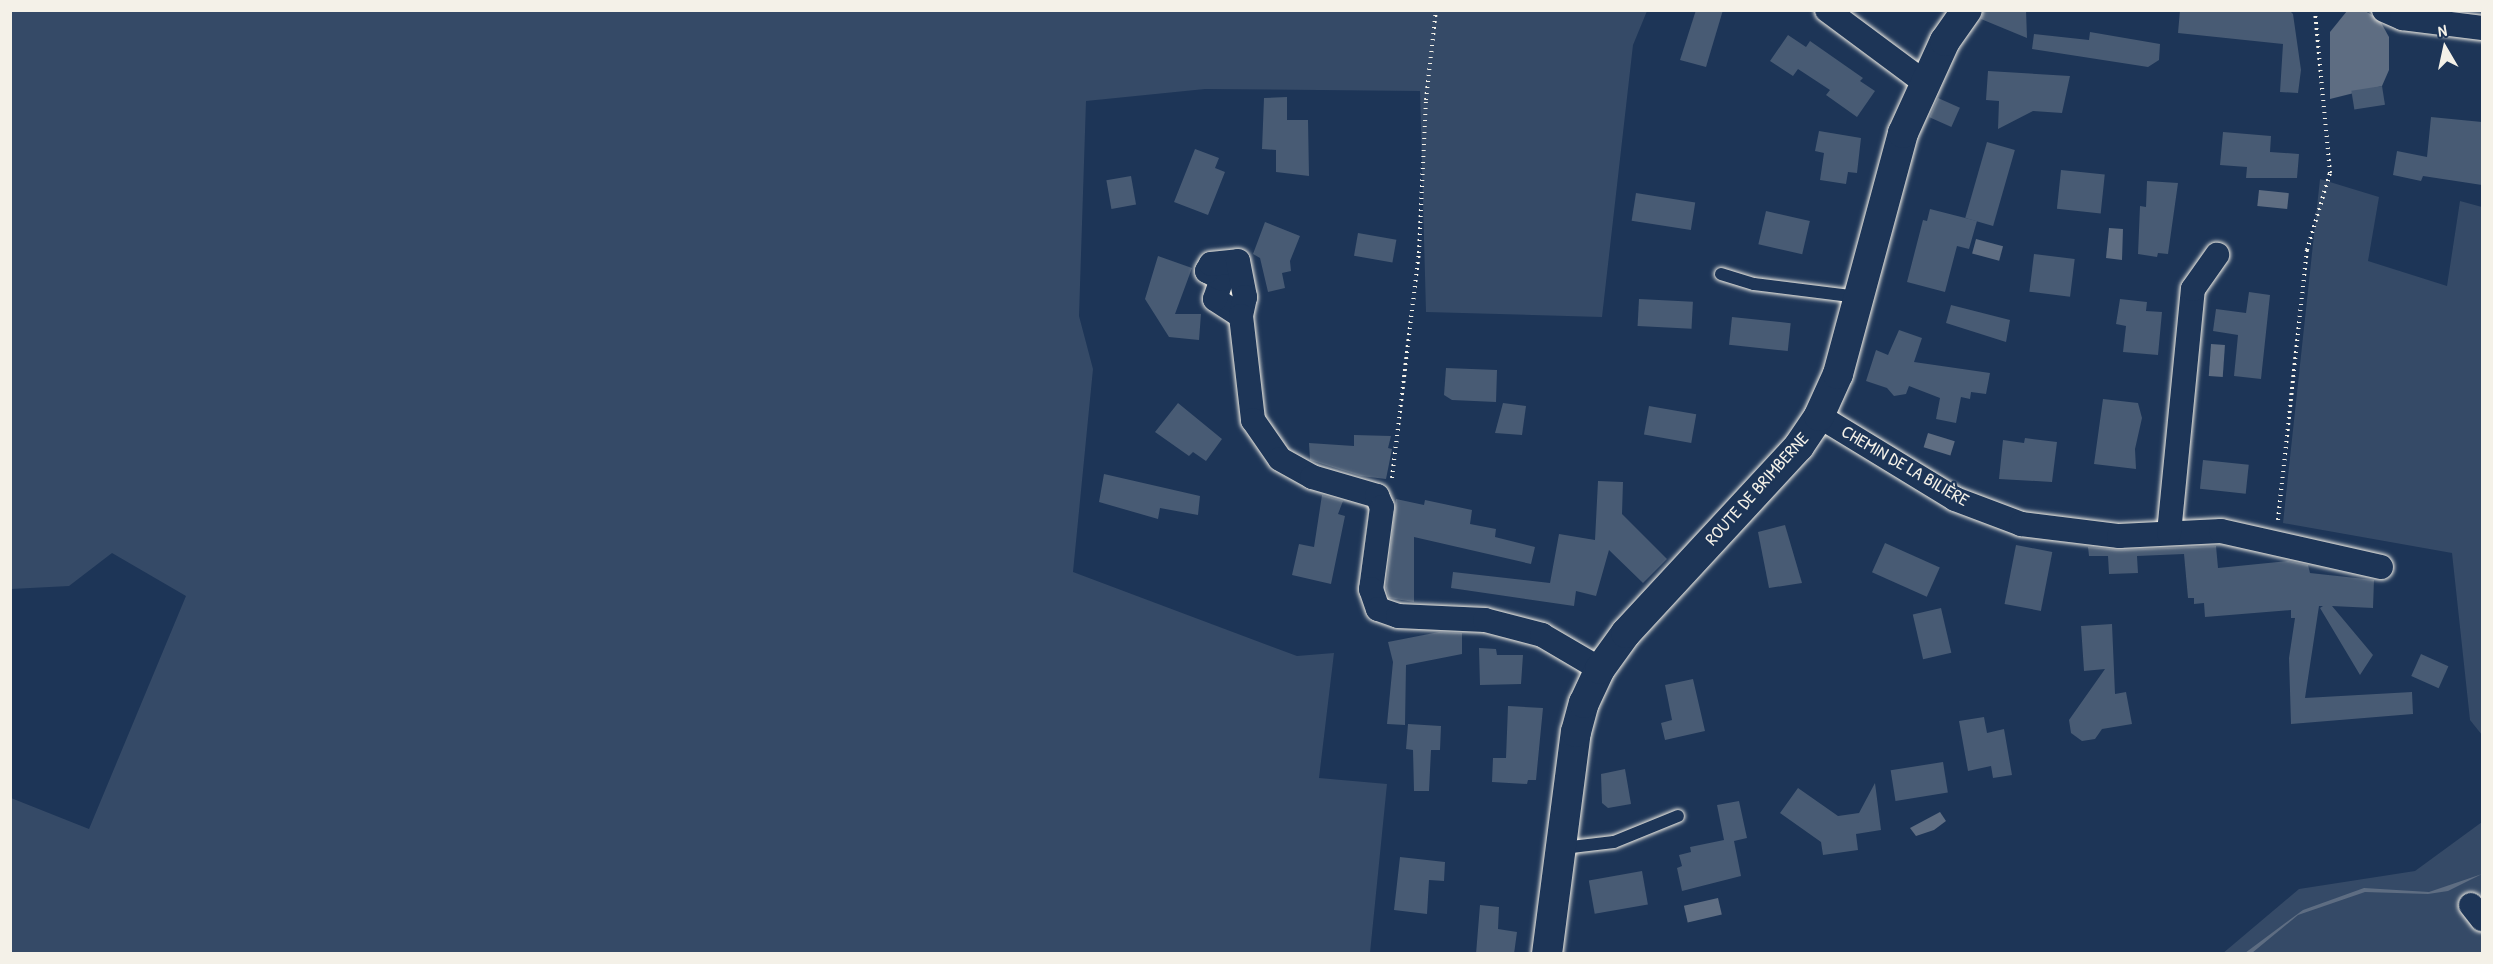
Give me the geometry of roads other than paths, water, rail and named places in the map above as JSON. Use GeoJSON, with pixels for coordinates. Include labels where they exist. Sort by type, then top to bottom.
{"type":"FeatureCollection","features":[{"type":"Feature","properties":{"kind":"street"},"geometry":{"type":"LineString","coordinates":[[1827,10],[1924,82]]}},
{"type":"Feature","properties":{"kind":"street","name":"ROUTE DE BRIMBERNE"},"geometry":{"type":"LineString","coordinates":[[1547,954],[1563,848],[1576,732],[1584,703],[1600,669],[1626,633],[1799,446],[1819,416],[1838,374],[1903,133],[1924,82],[1967,10]]}},
{"type":"Feature","properties":{"kind":"street"},"geometry":{"type":"LineString","coordinates":[[2384,11],[2482,28]]}},
{"type":"Feature","properties":{"kind":"street"},"geometry":{"type":"LineString","coordinates":[[2169,533],[2193,289],[2217,255]]}},
{"type":"Feature","properties":{"kind":"street"},"geometry":{"type":"LineString","coordinates":[[1241,316],[1253,420],[1280,459],[1312,477],[1377,496],[1382,507],[1371,589],[1378,609],[1398,616],[1485,620],[1542,635],[1600,669]]}},
{"type":"Feature","properties":{"kind":"street","name":"CHEMIN DE LA BILIÈRE"},"geometry":{"type":"LineString","coordinates":[[1819,416],[1955,499],[2021,524],[2120,536],[2222,531],[2381,567]]}},
{"type":"Feature","properties":{"kind":"lane"},"geometry":{"type":"LineString","coordinates":[[1721,274],[1754,284],[1859,297]]}},
{"type":"Feature","properties":{"kind":"lane"},"geometry":{"type":"LineString","coordinates":[[1563,848],[1614,842],[1678,816]]}}]}
